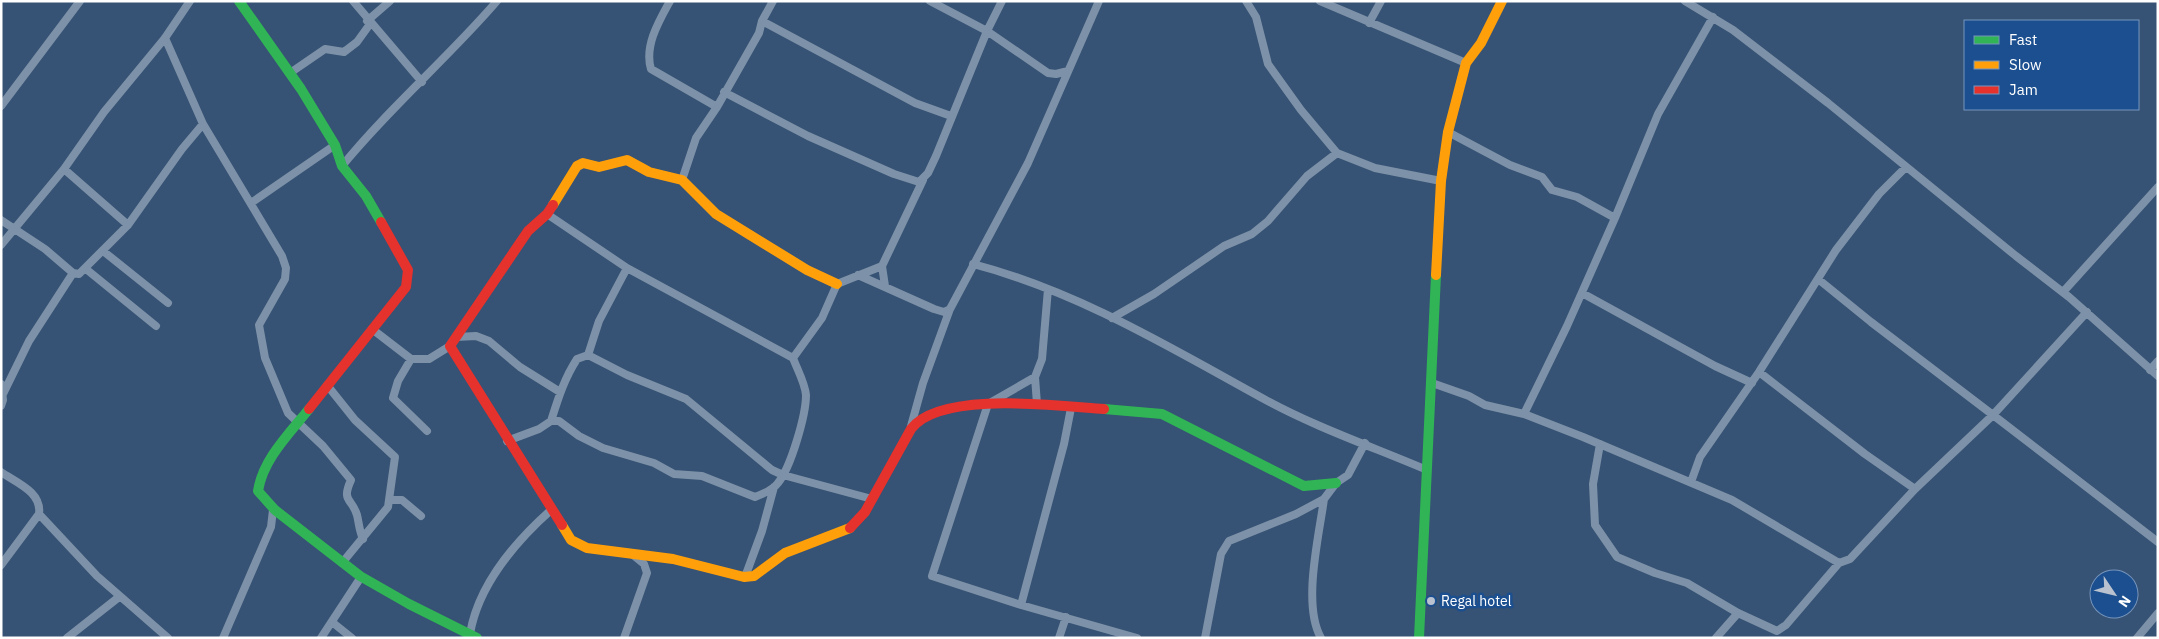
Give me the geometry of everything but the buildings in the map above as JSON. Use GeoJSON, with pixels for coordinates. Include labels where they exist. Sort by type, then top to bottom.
{"type":"FeatureCollection","features":[{"type":"Feature","properties":{"kind":"street"},"geometry":{"type":"LineString","coordinates":[[1,106],[80,1]]}},
{"type":"Feature","properties":{"kind":"street"},"geometry":{"type":"LineString","coordinates":[[1,245],[64,169],[104,112],[165,38],[190,1]]}},
{"type":"Feature","properties":{"kind":"street"},"geometry":{"type":"LineString","coordinates":[[239,1],[290,73],[335,145],[342,166],[366,196],[408,270],[406,288],[270,458],[260,478],[258,491],[273,510],[312,536],[342,564],[361,577],[444,623],[474,636],[473,616],[496,574],[524,534],[551,510]]}},
{"type":"Feature","properties":{"kind":"street"},"geometry":{"type":"LineString","coordinates":[[352,1],[422,82]]}},
{"type":"Feature","properties":{"kind":"street"},"geometry":{"type":"LineString","coordinates":[[290,73],[325,49],[344,52],[357,42],[369,22],[390,1]]}},
{"type":"Feature","properties":{"kind":"street"},"geometry":{"type":"LineString","coordinates":[[342,166],[361,143],[422,82],[497,1]]}},
{"type":"Feature","properties":{"kind":"street"},"geometry":{"type":"LineString","coordinates":[[670,1],[660,19],[651,42],[649,62],[652,69],[717,106]]}},
{"type":"Feature","properties":{"kind":"street"},"geometry":{"type":"LineString","coordinates":[[682,180],[696,138],[717,106],[759,33],[762,21],[773,1]]}},
{"type":"Feature","properties":{"kind":"street"},"geometry":{"type":"LineString","coordinates":[[930,1],[987,31],[1048,73],[1056,74],[1068,70]]}},
{"type":"Feature","properties":{"kind":"street"},"geometry":{"type":"LineString","coordinates":[[885,286],[882,266],[923,180],[987,31],[1002,1]]}},
{"type":"Feature","properties":{"kind":"street"},"geometry":{"type":"LineString","coordinates":[[910,429],[923,383],[950,309],[1028,163],[1099,1]]}},
{"type":"Feature","properties":{"kind":"street"},"geometry":{"type":"LineString","coordinates":[[1246,1],[1256,18],[1268,64],[1301,110],[1337,153],[1375,168],[1441,181]]}},
{"type":"Feature","properties":{"kind":"street"},"geometry":{"type":"LineString","coordinates":[[1320,1],[1466,63]]}},
{"type":"Feature","properties":{"kind":"street"},"geometry":{"type":"LineString","coordinates":[[1369,23],[1381,1]]}},
{"type":"Feature","properties":{"kind":"street"},"geometry":{"type":"LineString","coordinates":[[1685,1],[1713,17],[1820,97],[2063,292],[2158,376]]}},
{"type":"Feature","properties":{"kind":"street"},"geometry":{"type":"LineString","coordinates":[[1418,638],[1441,181],[1448,132],[1466,63],[1481,43],[1498,3]]}},
{"type":"Feature","properties":{"kind":"street"},"geometry":{"type":"LineString","coordinates":[[1524,414],[1582,293],[1658,114],[1713,17]]}},
{"type":"Feature","properties":{"kind":"street"},"geometry":{"type":"LineString","coordinates":[[762,21],[915,103],[951,116]]}},
{"type":"Feature","properties":{"kind":"street"},"geometry":{"type":"LineString","coordinates":[[165,38],[203,124],[282,256],[286,268],[285,279],[261,319],[260,339],[265,358],[288,413],[323,446],[351,480],[347,490],[348,502],[357,513],[358,529],[362,539]]}},
{"type":"Feature","properties":{"kind":"street"},"geometry":{"type":"LineString","coordinates":[[724,92],[808,136],[913,182],[923,180]]}},
{"type":"Feature","properties":{"kind":"street"},"geometry":{"type":"LineString","coordinates":[[1,220],[15,228],[73,273],[79,274],[128,225],[203,124]]}},
{"type":"Feature","properties":{"kind":"street"},"geometry":{"type":"LineString","coordinates":[[1448,132],[1487,151],[1510,165],[1542,178],[1552,190],[1577,197],[1615,218]]}},
{"type":"Feature","properties":{"kind":"street"},"geometry":{"type":"LineString","coordinates":[[251,203],[335,145]]}},
{"type":"Feature","properties":{"kind":"street"},"geometry":{"type":"LineString","coordinates":[[1112,318],[1154,294],[1224,246],[1237,242],[1260,229],[1307,176],[1337,153]]}},
{"type":"Feature","properties":{"kind":"street"},"geometry":{"type":"LineString","coordinates":[[372,329],[411,359],[429,359],[453,342],[528,231],[547,214],[577,166],[583,163],[599,167],[627,160],[649,172],[682,180],[716,214],[807,270],[837,284]]}},
{"type":"Feature","properties":{"kind":"street"},"geometry":{"type":"LineString","coordinates":[[1691,482],[1700,457],[1760,372],[1836,250],[1879,194],[1906,167]]}},
{"type":"Feature","properties":{"kind":"street"},"geometry":{"type":"LineString","coordinates":[[64,169],[128,225]]}},
{"type":"Feature","properties":{"kind":"street"},"geometry":{"type":"LineString","coordinates":[[2063,292],[2158,186]]}},
{"type":"Feature","properties":{"kind":"street"},"geometry":{"type":"LineString","coordinates":[[547,214],[627,268],[793,358],[806,392],[805,405],[795,446],[783,475],[774,487],[762,531],[745,577]]}},
{"type":"Feature","properties":{"kind":"street"},"geometry":{"type":"LineString","coordinates":[[103,251],[168,303]]}},
{"type":"Feature","properties":{"kind":"street"},"geometry":{"type":"LineString","coordinates":[[973,264],[1005,272],[1112,318],[1265,400],[1427,470]]}},
{"type":"Feature","properties":{"kind":"street"},"geometry":{"type":"LineString","coordinates":[[793,358],[822,318],[837,284],[882,266]]}},
{"type":"Feature","properties":{"kind":"street"},"geometry":{"type":"LineString","coordinates":[[588,355],[599,321],[627,268]]}},
{"type":"Feature","properties":{"kind":"street"},"geometry":{"type":"LineString","coordinates":[[86,269],[156,326]]}},
{"type":"Feature","properties":{"kind":"street"},"geometry":{"type":"LineString","coordinates":[[1,406],[3,394],[29,341],[73,273]]}},
{"type":"Feature","properties":{"kind":"street"},"geometry":{"type":"LineString","coordinates":[[858,274],[934,309],[944,312],[950,309]]}},
{"type":"Feature","properties":{"kind":"street"},"geometry":{"type":"LineString","coordinates":[[1818,279],[1870,322],[2158,542]]}},
{"type":"Feature","properties":{"kind":"street"},"geometry":{"type":"LineString","coordinates":[[1037,404],[1035,377],[1042,359],[1048,289]]}},
{"type":"Feature","properties":{"kind":"street"},"geometry":{"type":"LineString","coordinates":[[1582,293],[1715,366],[1752,383]]}},
{"type":"Feature","properties":{"kind":"street"},"geometry":{"type":"LineString","coordinates":[[1600,444],[1593,484],[1595,525],[1617,557],[1655,573],[1687,583],[1738,613],[1777,631],[1786,625],[1839,563],[1850,559],[1915,488],[1993,415],[2055,350],[2086,312]]}},
{"type":"Feature","properties":{"kind":"street"},"geometry":{"type":"LineString","coordinates":[[453,342],[476,336],[489,341],[520,367],[560,392]]}},
{"type":"Feature","properties":{"kind":"street"},"geometry":{"type":"LineString","coordinates":[[453,342],[507,440],[564,532],[578,545],[633,555],[673,559],[745,577],[754,576],[785,553],[850,528],[865,512],[910,429],[917,421],[934,412],[988,404],[1037,404],[1162,414],[1304,486],[1336,483]]}},
{"type":"Feature","properties":{"kind":"street"},"geometry":{"type":"LineString","coordinates":[[551,421],[560,392],[577,359],[588,355],[626,375],[686,399],[772,470],[783,475],[872,499]]}},
{"type":"Feature","properties":{"kind":"street"},"geometry":{"type":"LineString","coordinates":[[411,359],[398,381],[393,398],[427,431]]}},
{"type":"Feature","properties":{"kind":"street"},"geometry":{"type":"LineString","coordinates":[[2150,370],[2158,361]]}},
{"type":"Feature","properties":{"kind":"street"},"geometry":{"type":"LineString","coordinates":[[1760,372],[1865,454],[1915,488]]}},
{"type":"Feature","properties":{"kind":"street"},"geometry":{"type":"LineString","coordinates":[[1035,377],[988,404],[932,576],[1021,605],[1137,638]]}},
{"type":"Feature","properties":{"kind":"street"},"geometry":{"type":"LineString","coordinates":[[1432,383],[1470,396],[1485,404],[1524,414],[1691,482],[1758,513],[1839,563]]}},
{"type":"Feature","properties":{"kind":"street"},"geometry":{"type":"LineString","coordinates":[[1,384],[3,394]]}},
{"type":"Feature","properties":{"kind":"street"},"geometry":{"type":"LineString","coordinates":[[327,385],[355,420],[395,457],[388,507],[342,564]]}},
{"type":"Feature","properties":{"kind":"street"},"geometry":{"type":"LineString","coordinates":[[1021,605],[1064,444],[1071,408]]}},
{"type":"Feature","properties":{"kind":"street"},"geometry":{"type":"LineString","coordinates":[[507,440],[539,429],[551,421],[559,421],[579,436],[603,448],[654,462],[674,474],[702,476],[756,497],[774,487]]}},
{"type":"Feature","properties":{"kind":"street"},"geometry":{"type":"LineString","coordinates":[[1322,638],[1318,632],[1312,592],[1324,500],[1336,483],[1348,475],[1365,444]]}},
{"type":"Feature","properties":{"kind":"street"},"geometry":{"type":"LineString","coordinates":[[1,472],[38,499],[39,514],[119,598],[168,638]]}},
{"type":"Feature","properties":{"kind":"street"},"geometry":{"type":"LineString","coordinates":[[390,500],[402,500],[421,516]]}},
{"type":"Feature","properties":{"kind":"street"},"geometry":{"type":"LineString","coordinates":[[1205,638],[1221,554],[1229,541],[1296,514],[1324,500]]}},
{"type":"Feature","properties":{"kind":"street"},"geometry":{"type":"LineString","coordinates":[[223,638],[271,527],[273,510]]}},
{"type":"Feature","properties":{"kind":"street"},"geometry":{"type":"LineString","coordinates":[[1,565],[39,514]]}},
{"type":"Feature","properties":{"kind":"street"},"geometry":{"type":"LineString","coordinates":[[624,638],[647,572],[644,564],[633,555]]}},
{"type":"Feature","properties":{"kind":"street"},"geometry":{"type":"LineString","coordinates":[[321,638],[361,577]]}},
{"type":"Feature","properties":{"kind":"street"},"geometry":{"type":"LineString","coordinates":[[67,638],[119,598]]}},
{"type":"Feature","properties":{"kind":"street"},"geometry":{"type":"LineString","coordinates":[[1716,638],[1738,613]]}},
{"type":"Feature","properties":{"kind":"street"},"geometry":{"type":"LineString","coordinates":[[2137,638],[2158,613]]}},
{"type":"Feature","properties":{"kind":"street"},"geometry":{"type":"LineString","coordinates":[[1059,638],[1066,617]]}},
{"type":"Feature","properties":{"kind":"street"},"geometry":{"type":"LineString","coordinates":[[332,622],[352,638]]}},
{"type":"Feature","properties":{"kind":"traffic: fast"},"geometry":{"type":"LineString","coordinates":[[239,1],[301,89],[335,145],[342,166],[366,196],[381,222]]}},
{"type":"Feature","properties":{"kind":"traffic: fast"},"geometry":{"type":"LineString","coordinates":[[1419,638],[1436,275]]}},
{"type":"Feature","properties":{"kind":"traffic: fast"},"geometry":{"type":"LineString","coordinates":[[309,409],[285,437],[271,458],[265,468],[258,491],[275,510],[360,576],[409,604],[477,638]]}},
{"type":"Feature","properties":{"kind":"traffic: fast"},"geometry":{"type":"LineString","coordinates":[[1104,409],[1162,414],[1304,486],[1336,483]]}},
{"type":"Feature","properties":{"kind":"traffic: slow"},"geometry":{"type":"LineString","coordinates":[[1436,275],[1441,181],[1448,132],[1466,63],[1481,43],[1502,1]]}},
{"type":"Feature","properties":{"kind":"traffic: slow"},"geometry":{"type":"LineString","coordinates":[[553,205],[577,166],[583,163],[599,167],[627,160],[649,172],[682,180],[716,214],[807,270],[837,284]]}},
{"type":"Feature","properties":{"kind":"traffic: slow"},"geometry":{"type":"LineString","coordinates":[[562,525],[571,540],[587,548],[673,559],[744,577],[754,576],[785,553],[850,528]]}},
{"type":"Feature","properties":{"kind":"traffic: jam"},"geometry":{"type":"LineString","coordinates":[[553,205],[547,214],[528,231],[450,346],[562,525]]}},
{"type":"Feature","properties":{"kind":"traffic: jam"},"geometry":{"type":"LineString","coordinates":[[309,409],[406,287],[408,270],[381,222]]}},
{"type":"Feature","properties":{"kind":"traffic: jam"},"geometry":{"type":"LineString","coordinates":[[850,528],[865,512],[911,429],[926,417],[947,409],[1002,403],[1104,409]]}},
{"type":"Feature","properties":{"kind":"place","name":"Regal hotel"},"geometry":{"type":"Point","coordinates":[1431,601]}}]}
